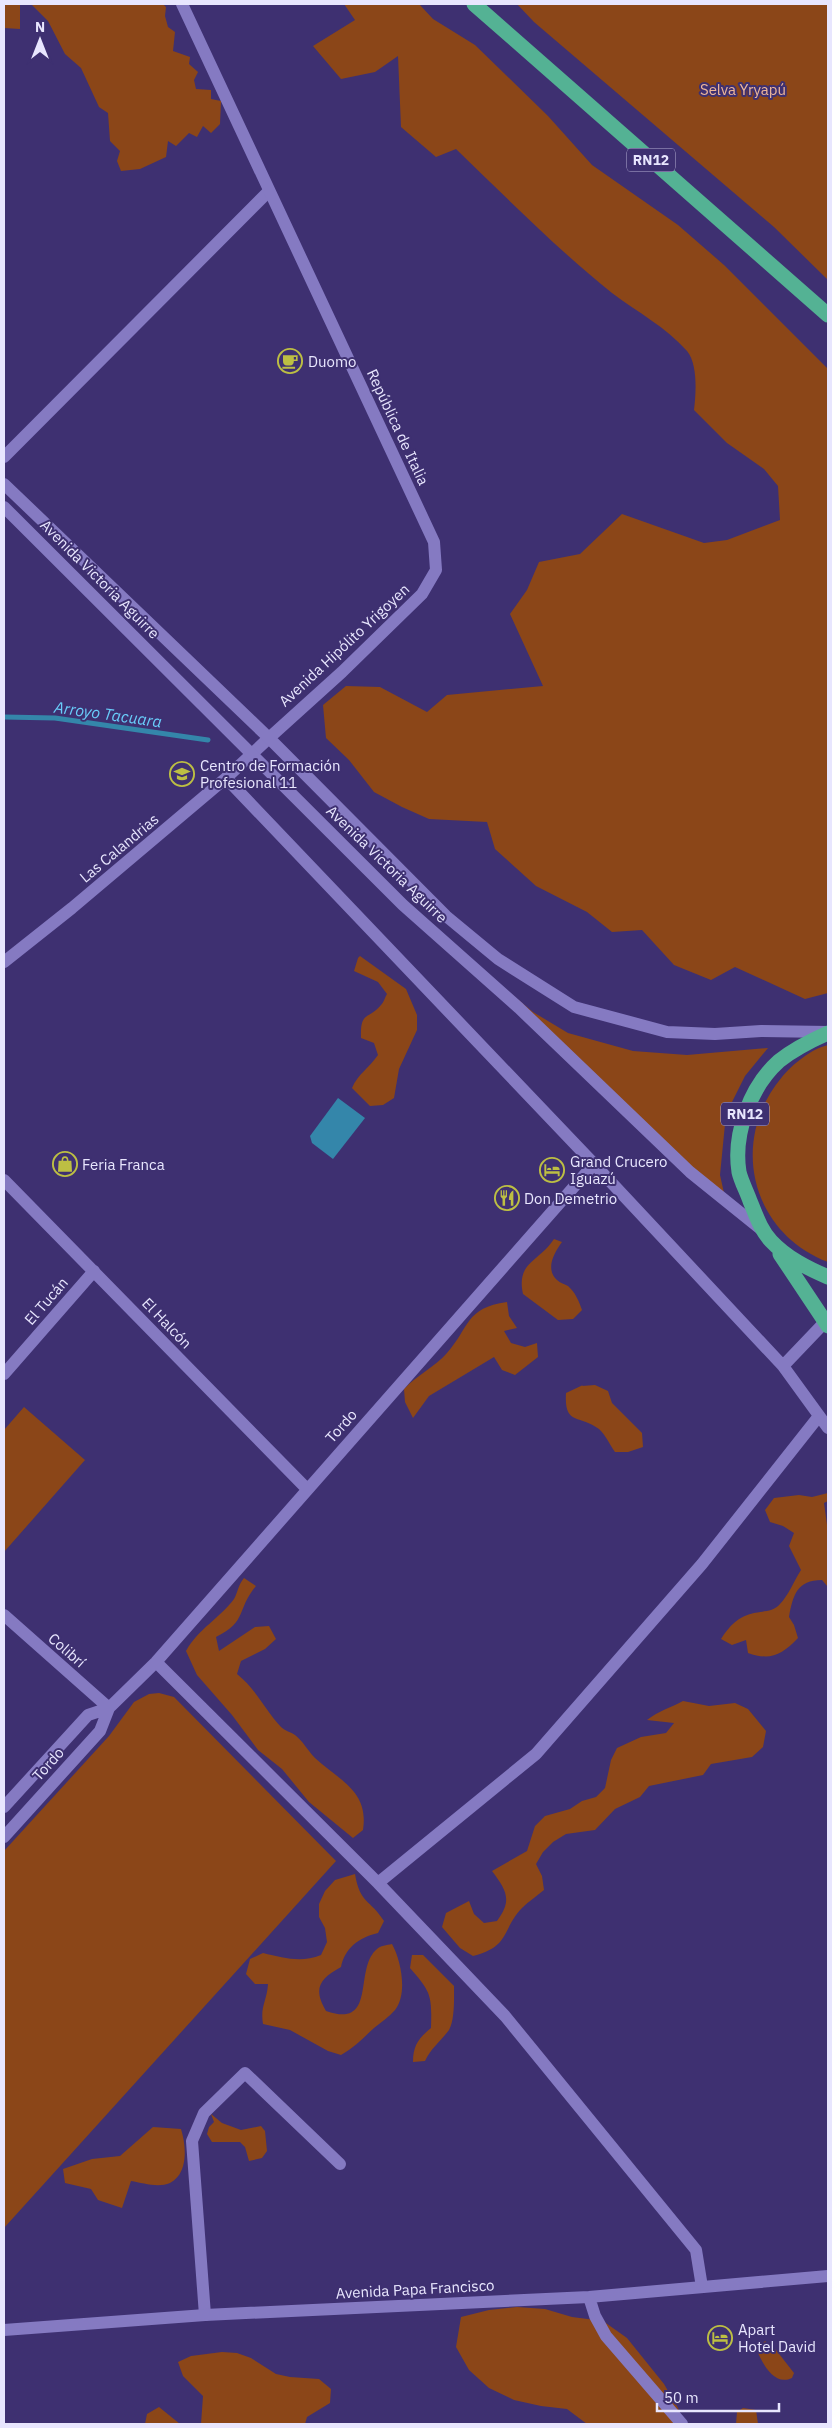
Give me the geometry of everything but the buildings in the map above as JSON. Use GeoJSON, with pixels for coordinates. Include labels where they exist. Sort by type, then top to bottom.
{"type":"FeatureCollection","features":[{"type":"Feature","properties":{"kind":"highway","name":"RN12"},"geometry":{"type":"LineString","coordinates":[[474,4],[828,315]]}},
{"type":"Feature","properties":{"kind":"highway","name":"RN12"},"geometry":{"type":"LineString","coordinates":[[827,1324],[762,1230],[739,1173],[738,1143],[745,1113],[758,1086],[778,1062],[802,1044],[828,1032]]}},
{"type":"Feature","properties":{"kind":"highway","name":"RN12"},"geometry":{"type":"LineString","coordinates":[[772,1242],[798,1264],[828,1277]]}},
{"type":"Feature","properties":{"kind":"street"},"geometry":{"type":"LineString","coordinates":[[4,458],[269,190],[182,4]]}},
{"type":"Feature","properties":{"kind":"street","name":"República de Italia"},"geometry":{"type":"LineString","coordinates":[[269,190],[434,542],[436,570]]}},
{"type":"Feature","properties":{"kind":"street","name":"Avenida Victoria Aguirre"},"geometry":{"type":"LineString","coordinates":[[4,484],[269,738],[446,916],[498,959],[574,1007],[667,1032],[715,1034],[760,1031],[828,1032]]}},
{"type":"Feature","properties":{"kind":"street","name":"Avenida Victoria Aguirre"},"geometry":{"type":"LineString","coordinates":[[4,507],[403,905],[519,1008],[690,1172],[762,1230]]}},
{"type":"Feature","properties":{"kind":"street","name":"Avenida Hipólito Yrigoyen"},"geometry":{"type":"LineString","coordinates":[[253,754],[342,672],[422,594],[436,570]]}},
{"type":"Feature","properties":{"kind":"street","name":"Las Calandrias"},"geometry":{"type":"LineString","coordinates":[[4,962],[72,908],[253,754]]}},
{"type":"Feature","properties":{"kind":"street"},"geometry":{"type":"LineString","coordinates":[[226,778],[594,1164],[783,1366],[828,1428]]}},
{"type":"Feature","properties":{"kind":"street","name":"Tordo"},"geometry":{"type":"LineString","coordinates":[[4,1837],[8,1822],[100,1731],[109,1708],[156,1662],[594,1164]]}},
{"type":"Feature","properties":{"kind":"street","name":"El Halcón"},"geometry":{"type":"LineString","coordinates":[[4,1180],[307,1489]]}},
{"type":"Feature","properties":{"kind":"street","name":"El Tucán"},"geometry":{"type":"LineString","coordinates":[[4,1374],[94,1271]]}},
{"type":"Feature","properties":{"kind":"street"},"geometry":{"type":"LineString","coordinates":[[783,1366],[827,1324]]}},
{"type":"Feature","properties":{"kind":"street"},"geometry":{"type":"LineString","coordinates":[[378,1883],[536,1754],[702,1564],[819,1416]]}},
{"type":"Feature","properties":{"kind":"street","name":"Colibrí"},"geometry":{"type":"LineString","coordinates":[[4,1615],[109,1708]]}},
{"type":"Feature","properties":{"kind":"street"},"geometry":{"type":"LineString","coordinates":[[156,1662],[378,1883],[505,2016],[696,2250],[702,2287]]}},
{"type":"Feature","properties":{"kind":"street","name":"Tordo"},"geometry":{"type":"LineString","coordinates":[[4,1807],[88,1715],[109,1708]]}},
{"type":"Feature","properties":{"kind":"street"},"geometry":{"type":"LineString","coordinates":[[205,2315],[192,2141],[204,2113],[246,2073],[340,2164]]}},
{"type":"Feature","properties":{"kind":"street","name":"Avenida Papa Francisco"},"geometry":{"type":"LineString","coordinates":[[4,2330],[205,2315],[589,2297],[828,2276]]}},
{"type":"Feature","properties":{"kind":"street"},"geometry":{"type":"LineString","coordinates":[[589,2297],[595,2316],[606,2336],[682,2424]]}},
{"type":"Feature","properties":{"kind":"green space"},"geometry":{"type":"Polygon","coordinates":[[[4,4],[20,4],[20,29],[4,28],[4,4]]]}},
{"type":"Feature","properties":{"kind":"green space"},"geometry":{"type":"Polygon","coordinates":[[[31,4],[163,4],[166,7],[165,16],[168,27],[175,32],[173,51],[190,57],[189,64],[198,72],[194,80],[196,89],[211,90],[211,99],[221,101],[220,124],[211,133],[203,126],[197,137],[189,133],[176,146],[168,141],[166,157],[140,169],[121,171],[117,161],[120,151],[110,141],[108,113],[99,107],[81,68],[65,54],[48,21],[31,4]]]}},
{"type":"Feature","properties":{"kind":"green space"},"geometry":{"type":"Polygon","coordinates":[[[344,4],[419,4],[433,19],[475,45],[548,116],[592,165],[678,225],[724,265],[828,369],[828,993],[805,999],[735,967],[711,980],[674,965],[642,930],[612,932],[587,912],[536,886],[495,849],[487,822],[429,819],[374,792],[349,760],[326,738],[323,705],[346,686],[380,687],[427,712],[447,695],[543,686],[510,614],[527,590],[539,562],[580,554],[622,514],[704,543],[727,540],[780,520],[778,486],[764,469],[727,443],[694,410],[695,371],[691,357],[679,342],[612,293],[572,259],[456,149],[436,157],[401,127],[398,56],[375,72],[341,79],[313,46],[355,20],[344,4]]]}},
{"type":"Feature","properties":{"kind":"green space","name":"Selva Yryapú"},"geometry":{"type":"Polygon","coordinates":[[[517,4],[828,4],[828,280],[774,227],[534,22],[517,4]]]}},
{"type":"Feature","properties":{"kind":"green space"},"geometry":{"type":"Polygon","coordinates":[[[413,912],[533,1012],[568,1033],[633,1051],[687,1055],[768,1048],[745,1076],[726,1114],[720,1175],[726,1202],[413,912]]]}},
{"type":"Feature","properties":{"kind":"green space"},"geometry":{"type":"Polygon","coordinates":[[[360,956],[406,989],[417,1015],[417,1030],[399,1069],[394,1098],[383,1105],[370,1106],[352,1088],[357,1079],[378,1055],[374,1043],[361,1038],[362,1023],[366,1017],[377,1010],[387,994],[378,982],[354,971],[360,956]]]}},
{"type":"Feature","properties":{"kind":"green space"},"geometry":{"type":"Polygon","coordinates":[[[828,1045],[828,1262],[801,1248],[780,1229],[765,1207],[756,1182],[753,1155],[756,1128],[766,1102],[782,1077],[803,1058],[815,1050],[828,1045]]]}},
{"type":"Feature","properties":{"kind":"green space"},"geometry":{"type":"Polygon","coordinates":[[[554,1239],[562,1242],[552,1261],[553,1276],[573,1291],[582,1310],[573,1319],[558,1320],[523,1294],[522,1283],[526,1269],[554,1239]]]}},
{"type":"Feature","properties":{"kind":"green space"},"geometry":{"type":"Polygon","coordinates":[[[507,1302],[509,1316],[517,1328],[504,1331],[511,1343],[525,1347],[537,1343],[538,1357],[515,1375],[502,1370],[494,1357],[429,1396],[413,1418],[405,1402],[404,1389],[447,1353],[476,1314],[493,1305],[507,1302]]]}},
{"type":"Feature","properties":{"kind":"green space"},"geometry":{"type":"Polygon","coordinates":[[[583,1385],[595,1385],[608,1391],[612,1403],[642,1433],[643,1447],[628,1452],[615,1452],[599,1429],[570,1415],[566,1403],[566,1393],[583,1385]]]}},
{"type":"Feature","properties":{"kind":"green space"},"geometry":{"type":"Polygon","coordinates":[[[24,1407],[85,1460],[4,1552],[4,1430],[24,1407]]]}},
{"type":"Feature","properties":{"kind":"green space"},"geometry":{"type":"Polygon","coordinates":[[[828,1493],[828,1501],[824,1503],[828,1532],[828,1587],[822,1580],[807,1583],[798,1590],[792,1602],[789,1617],[798,1638],[787,1649],[769,1656],[748,1653],[746,1640],[732,1645],[721,1639],[727,1630],[739,1619],[749,1614],[768,1611],[777,1607],[786,1597],[801,1570],[789,1546],[794,1533],[783,1526],[770,1522],[765,1510],[774,1498],[799,1495],[812,1497],[828,1493]]]}},
{"type":"Feature","properties":{"kind":"green space"},"geometry":{"type":"Polygon","coordinates":[[[244,1578],[256,1586],[233,1626],[216,1637],[219,1651],[255,1627],[269,1626],[276,1639],[265,1649],[241,1661],[237,1674],[250,1686],[281,1727],[298,1737],[315,1758],[351,1788],[357,1796],[362,1806],[364,1817],[363,1830],[353,1838],[309,1802],[282,1769],[258,1750],[232,1715],[197,1675],[186,1651],[197,1636],[234,1599],[244,1578]]]}},
{"type":"Feature","properties":{"kind":"green space"},"geometry":{"type":"Polygon","coordinates":[[[159,1693],[174,1697],[336,1861],[4,2228],[4,1851],[109,1736],[134,1702],[149,1694],[159,1693]]]}},
{"type":"Feature","properties":{"kind":"green space"},"geometry":{"type":"Polygon","coordinates":[[[683,1701],[709,1706],[735,1703],[748,1709],[766,1731],[763,1747],[752,1757],[711,1764],[703,1775],[649,1786],[640,1797],[615,1809],[595,1830],[566,1834],[553,1842],[543,1852],[536,1864],[542,1876],[544,1890],[527,1903],[515,1916],[500,1942],[485,1952],[473,1956],[460,1948],[442,1927],[446,1913],[469,1901],[474,1914],[484,1923],[497,1921],[505,1907],[506,1895],[492,1871],[527,1851],[535,1826],[545,1816],[570,1809],[582,1801],[596,1797],[605,1788],[611,1760],[617,1748],[641,1737],[666,1733],[674,1723],[647,1720],[683,1701]]]}},
{"type":"Feature","properties":{"kind":"green space"},"geometry":{"type":"Polygon","coordinates":[[[355,1874],[357,1884],[363,1896],[384,1921],[378,1933],[364,1938],[349,1949],[341,1967],[323,1980],[319,1991],[322,2003],[326,2011],[342,2014],[353,2012],[359,2005],[370,1958],[377,1949],[386,1945],[392,1944],[395,1951],[402,1977],[402,1986],[399,2003],[395,2010],[341,2055],[328,2051],[290,2030],[263,2024],[262,2013],[268,1984],[255,1984],[246,1974],[250,1959],[263,1953],[299,1959],[321,1955],[327,1942],[325,1928],[319,1917],[319,1904],[325,1891],[335,1880],[355,1874]]]}},
{"type":"Feature","properties":{"kind":"green space"},"geometry":{"type":"Polygon","coordinates":[[[412,1955],[423,1955],[454,1986],[453,2014],[449,2030],[433,2048],[425,2061],[413,2062],[414,2051],[418,2042],[431,2028],[431,2017],[429,1995],[410,1968],[412,1955]]]}},
{"type":"Feature","properties":{"kind":"green space"},"geometry":{"type":"Polygon","coordinates":[[[211,2114],[222,2123],[241,2130],[261,2126],[265,2131],[267,2151],[262,2158],[249,2161],[245,2147],[240,2142],[212,2142],[207,2134],[209,2127],[214,2122],[211,2114]]]}},
{"type":"Feature","properties":{"kind":"green space"},"geometry":{"type":"Polygon","coordinates":[[[153,2127],[181,2129],[185,2150],[183,2166],[180,2173],[170,2183],[156,2185],[131,2181],[122,2208],[98,2200],[91,2189],[65,2183],[63,2169],[92,2159],[120,2156],[153,2127]]]}},
{"type":"Feature","properties":{"kind":"green space"},"geometry":{"type":"Polygon","coordinates":[[[517,2307],[545,2309],[572,2317],[603,2321],[627,2338],[664,2384],[678,2408],[684,2424],[587,2424],[567,2409],[514,2400],[489,2388],[469,2370],[456,2347],[461,2317],[489,2310],[517,2307]]]}},
{"type":"Feature","properties":{"kind":"green space"},"geometry":{"type":"Polygon","coordinates":[[[765,2341],[776,2350],[794,2373],[792,2378],[786,2380],[775,2377],[763,2364],[758,2353],[760,2346],[765,2341]]]}},
{"type":"Feature","properties":{"kind":"green space"},"geometry":{"type":"Polygon","coordinates":[[[222,2352],[237,2353],[251,2358],[276,2374],[319,2379],[331,2389],[330,2403],[307,2417],[305,2424],[201,2424],[203,2396],[183,2376],[178,2362],[191,2356],[222,2352]]]}},
{"type":"Feature","properties":{"kind":"green space"},"geometry":{"type":"Polygon","coordinates":[[[159,2407],[180,2424],[145,2424],[147,2414],[159,2407]]]}},
{"type":"Feature","properties":{"kind":"green space"},"geometry":{"type":"Polygon","coordinates":[[[743,2408],[756,2410],[758,2424],[736,2424],[737,2412],[743,2408]]]}},
{"type":"Feature","properties":{"kind":"water"},"geometry":{"type":"Polygon","coordinates":[[[338,1098],[365,1118],[333,1159],[312,1143],[310,1136],[338,1098]]]}},
{"type":"Feature","properties":{"kind":"waterway","name":"Arroyo Tacuara"},"geometry":{"type":"LineString","coordinates":[[4,717],[55,718],[208,740]]}},
{"type":"Feature","properties":{"kind":"place","name":"Duomo"},"geometry":{"type":"Point","coordinates":[290,361]}},
{"type":"Feature","properties":{"kind":"place","name":"Centro de Formación Profesional 11"},"geometry":{"type":"Point","coordinates":[182,774]}},
{"type":"Feature","properties":{"kind":"place","name":"Feria Franca"},"geometry":{"type":"Point","coordinates":[65,1164]}},
{"type":"Feature","properties":{"kind":"place","name":"Grand Crucero Iguazú"},"geometry":{"type":"Point","coordinates":[552,1170]}},
{"type":"Feature","properties":{"kind":"place","name":"Don Demetrio"},"geometry":{"type":"Point","coordinates":[507,1198]}},
{"type":"Feature","properties":{"kind":"place","name":"Apart Hotel David"},"geometry":{"type":"Point","coordinates":[720,2338]}}]}
